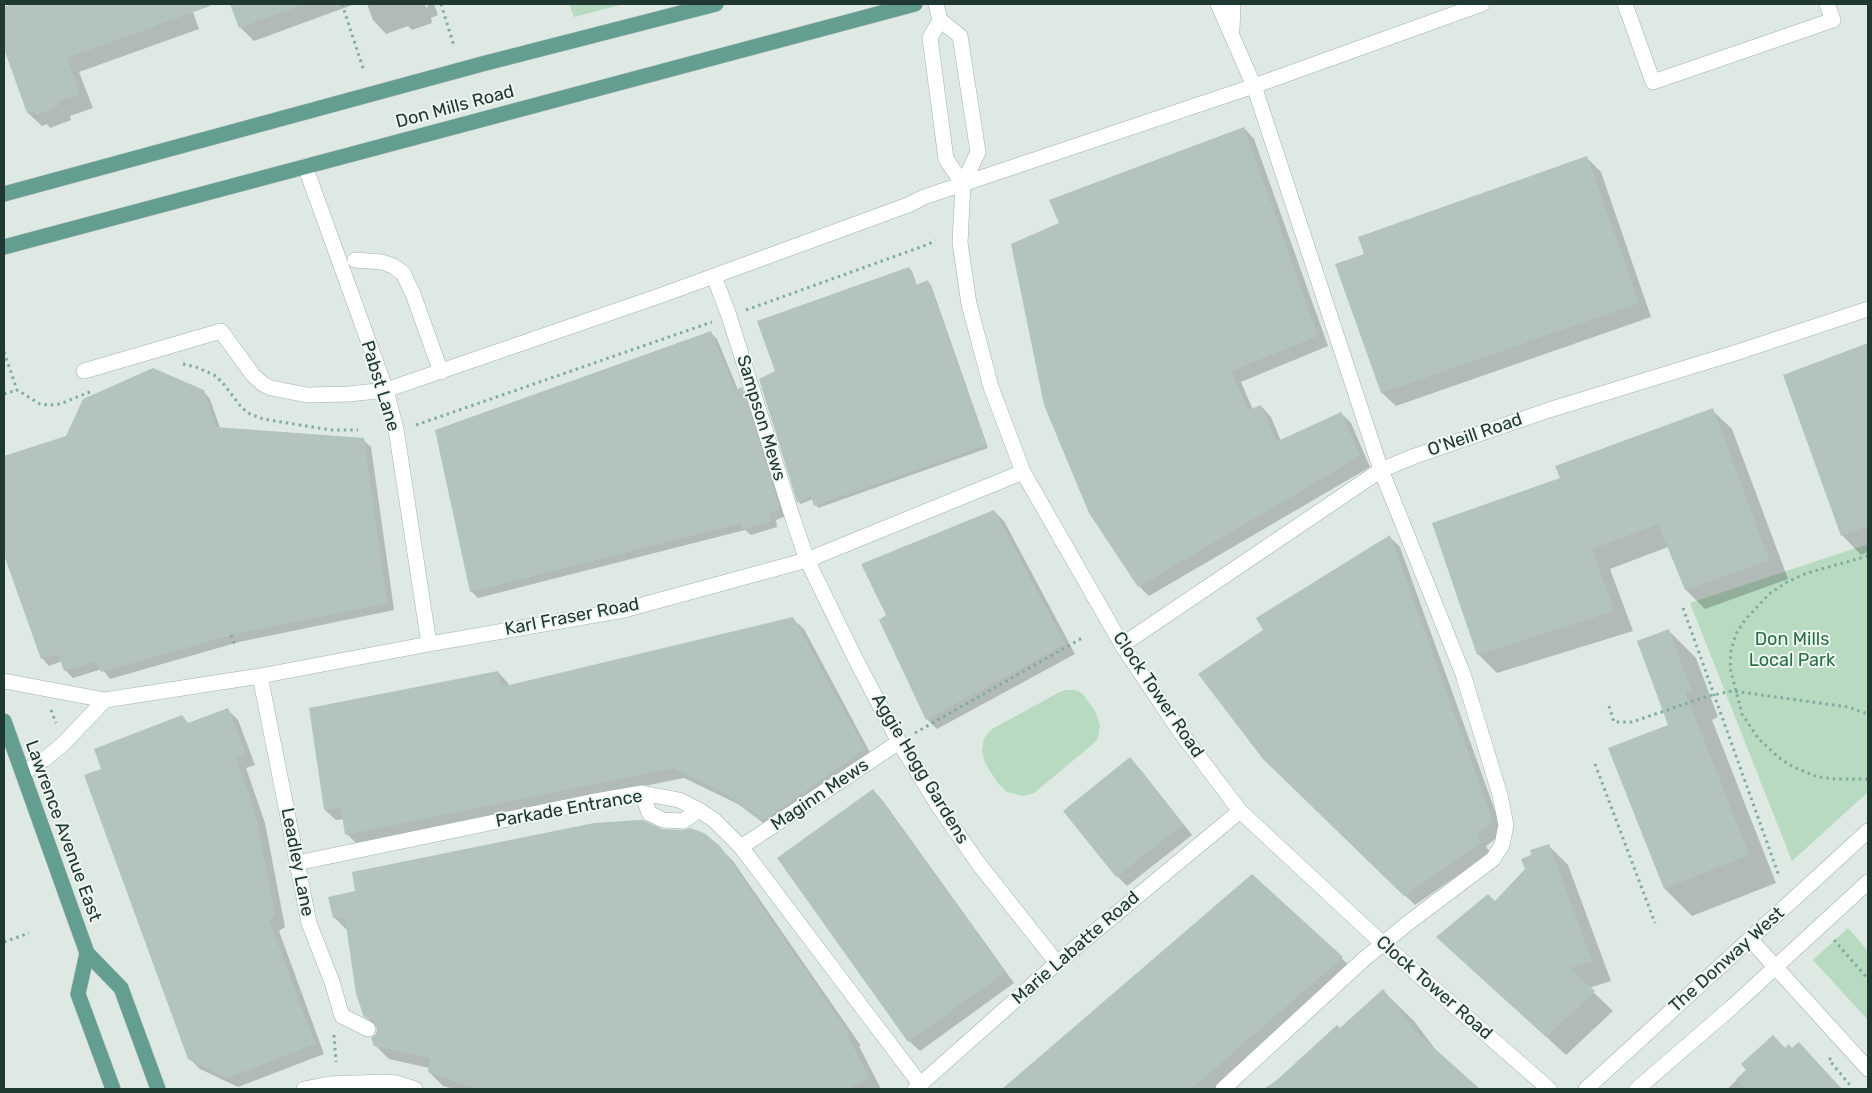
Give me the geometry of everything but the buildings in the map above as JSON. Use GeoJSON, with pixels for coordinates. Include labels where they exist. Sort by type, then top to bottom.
{"type":"FeatureCollection","features":[{"type":"Feature","properties":{"kind":"main road","name":"Don Mills Road"},"geometry":{"type":"LineString","coordinates":[[4,194],[491,62],[716,4]]}},
{"type":"Feature","properties":{"kind":"main road","name":"Don Mills Road"},"geometry":{"type":"LineString","coordinates":[[4,247],[915,4]]}},
{"type":"Feature","properties":{"kind":"main road","name":"Lawrence Avenue East"},"geometry":{"type":"LineString","coordinates":[[4,721],[87,953],[121,988],[158,1089]]}},
{"type":"Feature","properties":{"kind":"main road"},"geometry":{"type":"LineString","coordinates":[[87,953],[78,994],[113,1089]]}},
{"type":"Feature","properties":{"kind":"street"},"geometry":{"type":"LineString","coordinates":[[936,4],[940,20],[930,38],[946,159],[964,184]]}},
{"type":"Feature","properties":{"kind":"street"},"geometry":{"type":"LineString","coordinates":[[1218,4],[1254,86],[1381,470],[1463,674],[1500,795],[1506,826],[1502,845],[1493,859],[1383,944],[1223,1089]]}},
{"type":"Feature","properties":{"kind":"street"},"geometry":{"type":"LineString","coordinates":[[1232,34],[1233,4]]}},
{"type":"Feature","properties":{"kind":"street"},"geometry":{"type":"LineString","coordinates":[[84,372],[221,331],[253,375],[271,388],[307,395],[349,394],[386,390],[714,276],[908,205],[924,197],[1254,86],[1482,4]]}},
{"type":"Feature","properties":{"kind":"street"},"geometry":{"type":"LineString","coordinates":[[1625,4],[1653,82],[1833,20],[1827,4]]}},
{"type":"Feature","properties":{"kind":"street","name":"Clock Tower Road"},"geometry":{"type":"LineString","coordinates":[[940,20],[960,36],[978,152],[964,184],[960,243],[969,304],[991,387],[1023,472],[1122,645],[1181,733],[1240,811],[1383,944],[1549,1089]]}},
{"type":"Feature","properties":{"kind":"street","name":"Pabst Lane"},"geometry":{"type":"LineString","coordinates":[[305,166],[386,390],[396,429],[429,644]]}},
{"type":"Feature","properties":{"kind":"street"},"geometry":{"type":"LineString","coordinates":[[355,260],[382,262],[393,266],[403,273],[413,294],[441,372]]}},
{"type":"Feature","properties":{"kind":"street","name":"Sampson Mews"},"geometry":{"type":"LineString","coordinates":[[714,276],[729,316],[807,560]]}},
{"type":"Feature","properties":{"kind":"street","name":"O'Neill Road"},"geometry":{"type":"LineString","coordinates":[[1122,645],[1381,470],[1415,456],[1549,410],[1738,352],[1868,309]]}},
{"type":"Feature","properties":{"kind":"street","name":"Karl Fraser Road"},"geometry":{"type":"LineString","coordinates":[[4,681],[105,700],[260,676],[624,610],[807,560],[1023,472]]}},
{"type":"Feature","properties":{"kind":"street","name":"Aggie Hogg Gardens"},"geometry":{"type":"LineString","coordinates":[[807,560],[899,742],[951,825],[1014,910],[1057,963]]}},
{"type":"Feature","properties":{"kind":"street","name":"Leadley Lane"},"geometry":{"type":"LineString","coordinates":[[260,676],[309,923],[332,982],[342,1016],[368,1029]]}},
{"type":"Feature","properties":{"kind":"street"},"geometry":{"type":"LineString","coordinates":[[23,773],[45,759],[64,743],[105,700]]}},
{"type":"Feature","properties":{"kind":"street","name":"Maginn Mews"},"geometry":{"type":"LineString","coordinates":[[741,847],[899,742]]}},
{"type":"Feature","properties":{"kind":"street"},"geometry":{"type":"LineString","coordinates":[[642,793],[649,813],[663,820],[683,821],[699,810]]}},
{"type":"Feature","properties":{"kind":"street","name":"Parkade Entrance"},"geometry":{"type":"LineString","coordinates":[[297,863],[590,802],[642,793],[679,800],[714,820],[741,847],[917,1087]]}},
{"type":"Feature","properties":{"kind":"street","name":"Marie Labatte Road"},"geometry":{"type":"LineString","coordinates":[[917,1087],[1057,963],[1240,811]]}},
{"type":"Feature","properties":{"kind":"street","name":"The Donway West"},"geometry":{"type":"LineString","coordinates":[[1586,1089],[1868,832]]}},
{"type":"Feature","properties":{"kind":"street","name":"The Donway West"},"geometry":{"type":"LineString","coordinates":[[1637,1089],[1732,1007],[1868,882]]}},
{"type":"Feature","properties":{"kind":"street"},"geometry":{"type":"LineString","coordinates":[[1750,939],[1868,1068]]}},
{"type":"Feature","properties":{"kind":"street"},"geometry":{"type":"LineString","coordinates":[[304,1089],[329,1084],[384,1082],[396,1083],[415,1089]]}},
{"type":"Feature","properties":{"kind":"path"},"geometry":{"type":"LineString","coordinates":[[342,4],[364,71]]}},
{"type":"Feature","properties":{"kind":"path"},"geometry":{"type":"LineString","coordinates":[[441,4],[454,46]]}},
{"type":"Feature","properties":{"kind":"path"},"geometry":{"type":"LineString","coordinates":[[413,425],[729,316],[929,244],[935,240]]}},
{"type":"Feature","properties":{"kind":"path"},"geometry":{"type":"LineString","coordinates":[[4,352],[17,390],[40,404],[60,404],[98,388]]}},
{"type":"Feature","properties":{"kind":"path"},"geometry":{"type":"LineString","coordinates":[[177,364],[196,367],[214,375],[222,382],[242,408],[250,414],[263,419],[331,430],[358,430]]}},
{"type":"Feature","properties":{"kind":"path"},"geometry":{"type":"LineString","coordinates":[[4,394],[17,390]]}},
{"type":"Feature","properties":{"kind":"path"},"geometry":{"type":"LineString","coordinates":[[1868,556],[1828,566],[1780,586],[1763,600],[1745,620],[1733,643],[1730,668],[1742,714],[1749,726],[1765,746],[1786,763],[1805,773],[1818,777],[1868,779]]}},
{"type":"Feature","properties":{"kind":"path"},"geometry":{"type":"LineString","coordinates":[[1683,608],[1779,876]]}},
{"type":"Feature","properties":{"kind":"path"},"geometry":{"type":"LineString","coordinates":[[232,635],[235,645]]}},
{"type":"Feature","properties":{"kind":"path"},"geometry":{"type":"LineString","coordinates":[[899,742],[1084,637]]}},
{"type":"Feature","properties":{"kind":"path"},"geometry":{"type":"LineString","coordinates":[[1609,706],[1614,722],[1632,722],[1714,695],[1735,692],[1856,708],[1868,715]]}},
{"type":"Feature","properties":{"kind":"path"},"geometry":{"type":"LineString","coordinates":[[49,705],[56,723]]}},
{"type":"Feature","properties":{"kind":"path"},"geometry":{"type":"LineString","coordinates":[[1595,764],[1655,922]]}},
{"type":"Feature","properties":{"kind":"path"},"geometry":{"type":"LineString","coordinates":[[4,942],[29,933]]}},
{"type":"Feature","properties":{"kind":"path"},"geometry":{"type":"LineString","coordinates":[[1832,938],[1868,979]]}},
{"type":"Feature","properties":{"kind":"path"},"geometry":{"type":"LineString","coordinates":[[334,1032],[336,1062]]}},
{"type":"Feature","properties":{"kind":"path"},"geometry":{"type":"LineString","coordinates":[[1845,1089],[1852,1083]]}},
{"type":"Feature","properties":{"kind":"green space"},"geometry":{"type":"Polygon","coordinates":[[[569,4],[624,4],[574,17],[569,4]]]}},
{"type":"Feature","properties":{"kind":"green space","name":"Don Mills Local Park"},"geometry":{"type":"Polygon","coordinates":[[[1868,544],[1868,792],[1792,861],[1690,603],[1868,544]]]}},
{"type":"Feature","properties":{"kind":"green space"},"geometry":{"type":"Polygon","coordinates":[[[1065,690],[1075,690],[1082,693],[1095,711],[1100,725],[1098,738],[1034,793],[1023,796],[1007,792],[997,782],[985,763],[982,751],[984,738],[992,729],[1065,690]]]}},
{"type":"Feature","properties":{"kind":"green space"},"geometry":{"type":"Polygon","coordinates":[[[1848,928],[1868,951],[1868,1020],[1813,960],[1848,928]]]}}]}
